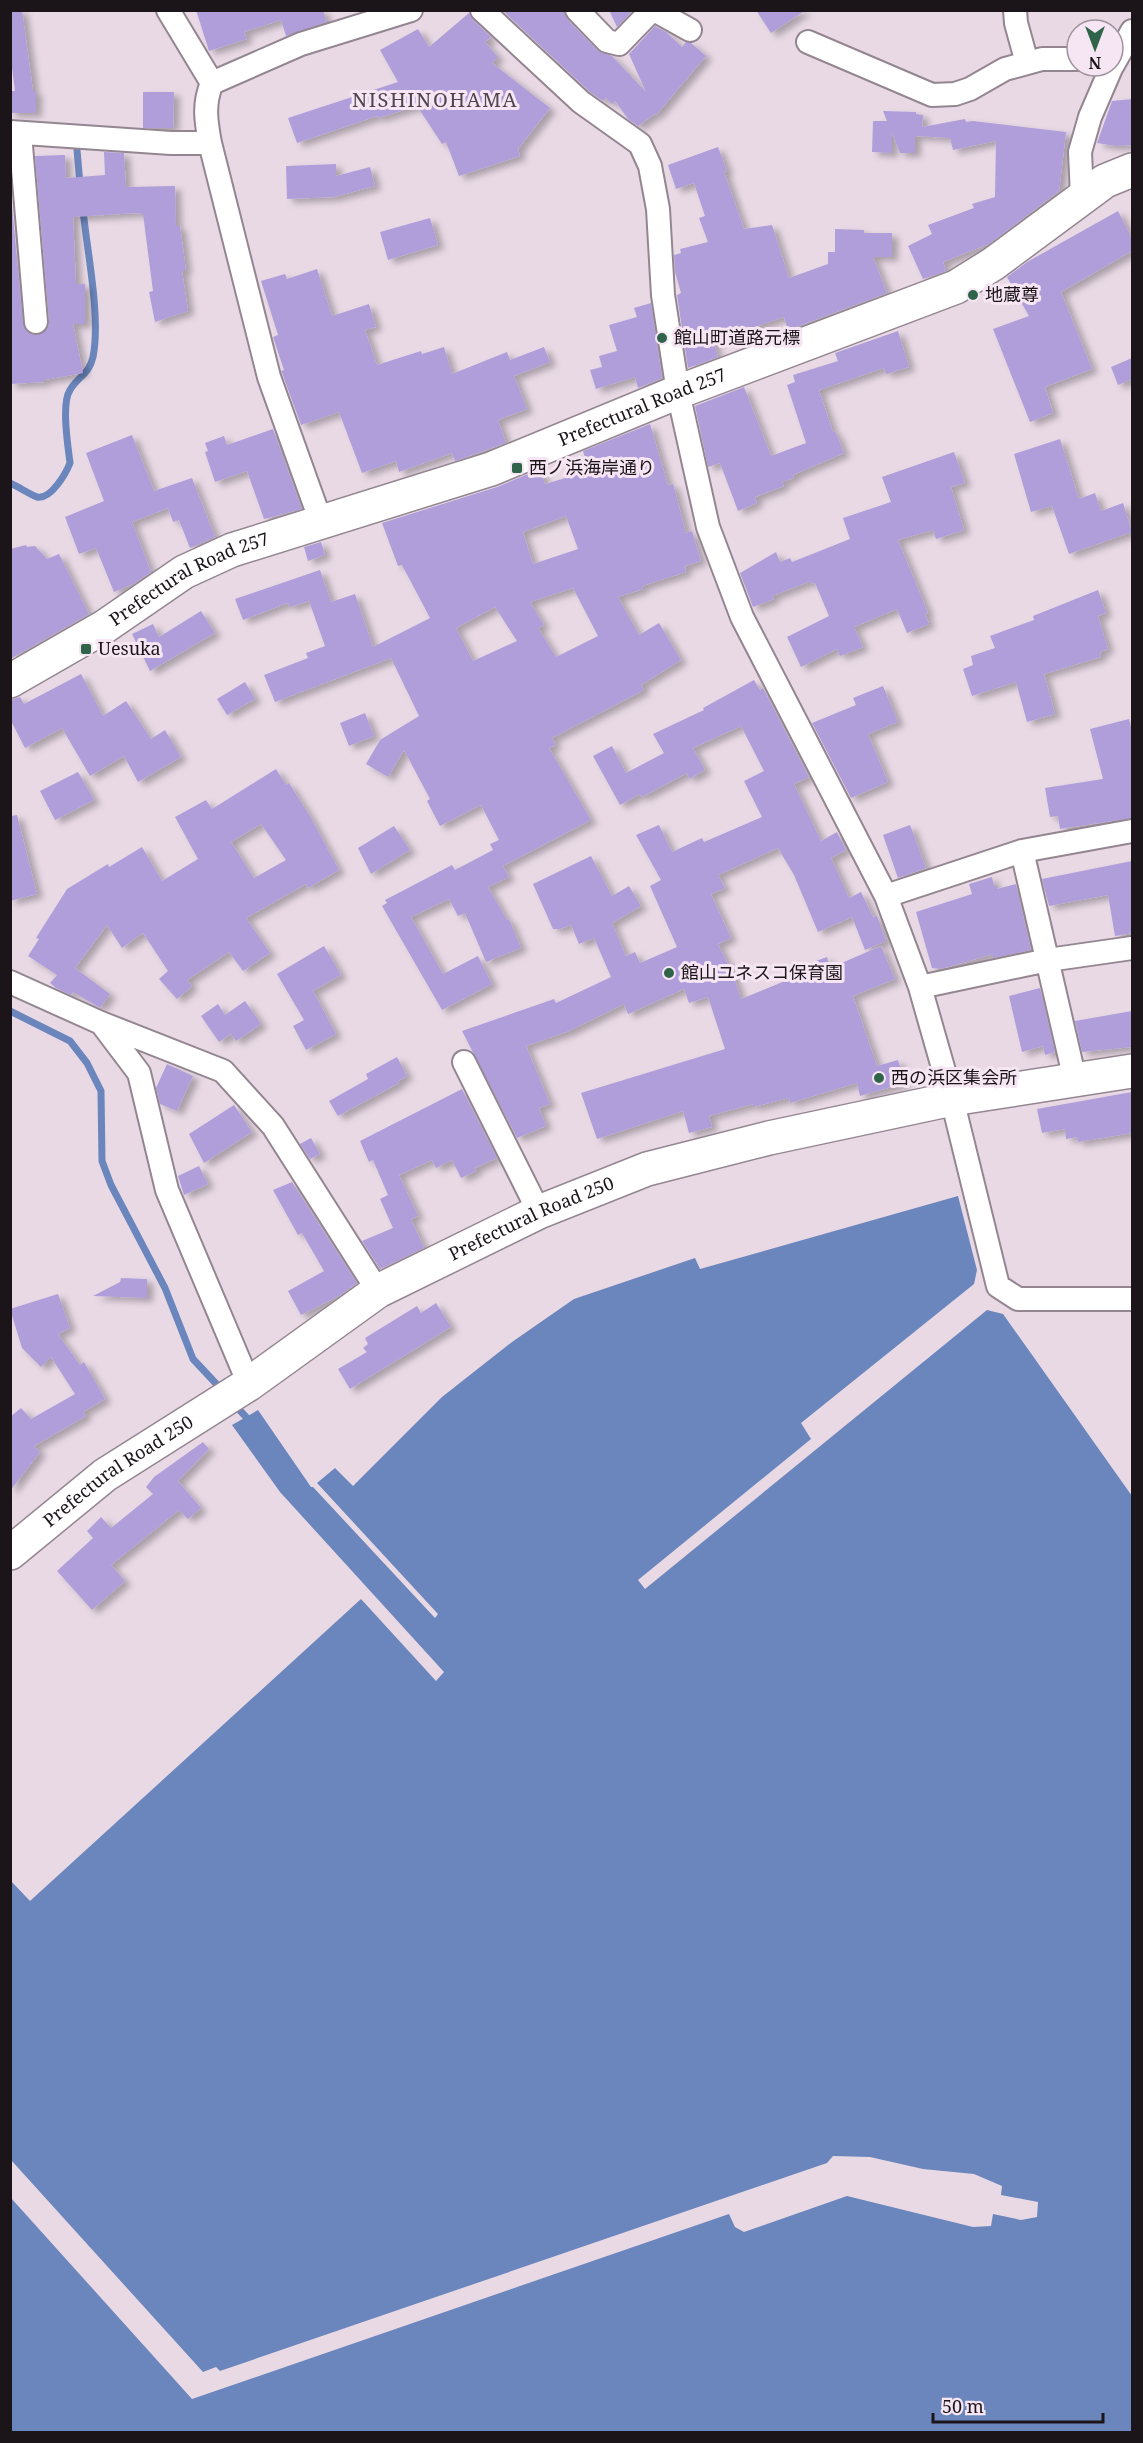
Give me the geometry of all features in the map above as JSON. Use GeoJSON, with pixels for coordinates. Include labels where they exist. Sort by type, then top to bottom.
{"type":"FeatureCollection","features":[{"type":"Feature","properties":{"kind":"main road","name":"Prefectural Road 257"},"geometry":{"type":"LineString","coordinates":[[10,681],[104,627],[184,572],[232,550],[491,469],[678,392],[956,287],[993,264],[1082,196],[1105,181],[1132,170]]}},
{"type":"Feature","properties":{"kind":"main road","name":"Prefectural Road 250"},"geometry":{"type":"LineString","coordinates":[[10,1553],[105,1475],[247,1386],[378,1291],[539,1212],[647,1169],[769,1138],[952,1099],[1132,1071]]}},
{"type":"Feature","properties":{"kind":"street"},"geometry":{"type":"LineString","coordinates":[[168,10],[212,83]]}},
{"type":"Feature","properties":{"kind":"street"},"geometry":{"type":"LineString","coordinates":[[321,522],[268,377],[210,143],[205,118],[206,97],[212,83],[301,44],[411,10]]}},
{"type":"Feature","properties":{"kind":"street"},"geometry":{"type":"LineString","coordinates":[[482,10],[581,102],[640,144],[650,166],[654,182],[663,295],[678,392],[708,527],[742,617],[886,896],[920,987],[952,1099],[998,1287],[1018,1299],[1132,1299]]}},
{"type":"Feature","properties":{"kind":"street"},"geometry":{"type":"LineString","coordinates":[[577,10],[607,41],[619,44],[653,10],[690,30]]}},
{"type":"Feature","properties":{"kind":"street"},"geometry":{"type":"LineString","coordinates":[[1015,10],[1016,23],[1028,63]]}},
{"type":"Feature","properties":{"kind":"street"},"geometry":{"type":"LineString","coordinates":[[808,42],[932,95],[955,94],[970,89],[1005,69],[1042,59],[1065,59]]}},
{"type":"Feature","properties":{"kind":"street"},"geometry":{"type":"LineString","coordinates":[[1082,196],[1080,152],[1090,117],[1105,78]]}},
{"type":"Feature","properties":{"kind":"street"},"geometry":{"type":"LineString","coordinates":[[36,322],[15,133],[171,143],[210,143]]}},
{"type":"Feature","properties":{"kind":"street"},"geometry":{"type":"LineString","coordinates":[[886,896],[1022,851],[1132,831]]}},
{"type":"Feature","properties":{"kind":"street"},"geometry":{"type":"LineString","coordinates":[[1022,851],[1075,1080]]}},
{"type":"Feature","properties":{"kind":"street"},"geometry":{"type":"LineString","coordinates":[[920,987],[1048,960],[1132,948]]}},
{"type":"Feature","properties":{"kind":"street"},"geometry":{"type":"LineString","coordinates":[[10,982],[101,1023],[224,1071],[273,1126],[378,1291]]}},
{"type":"Feature","properties":{"kind":"street"},"geometry":{"type":"LineString","coordinates":[[101,1023],[139,1073],[167,1190],[247,1386]]}},
{"type":"Feature","properties":{"kind":"street"},"geometry":{"type":"LineString","coordinates":[[464,1062],[539,1212]]}},
{"type":"Feature","properties":{"kind":"water"},"geometry":{"type":"Polygon","coordinates":[[[958,1196],[977,1270],[974,1284],[801,1423],[811,1439],[638,1580],[645,1589],[987,1310],[1003,1314],[1132,1496],[1132,2432],[11,2432],[11,2198],[192,2399],[729,2214],[735,2227],[744,2232],[847,2196],[973,2227],[991,2226],[993,2214],[1021,2220],[1037,2217],[1038,2202],[1001,2195],[1002,2186],[974,2174],[923,2169],[870,2157],[833,2156],[827,2163],[220,2371],[216,2367],[203,2372],[11,2160],[11,1881],[30,1901],[361,1599],[436,1681],[444,1672],[280,1492],[232,1425],[258,1410],[311,1487],[435,1618],[438,1614],[317,1483],[335,1468],[353,1486],[442,1397],[512,1342],[574,1299],[695,1258],[700,1269],[958,1196]]]}},
{"type":"Feature","properties":{"kind":"building"},"geometry":{"type":"Polygon","coordinates":[[[10,10],[22,10],[33,91],[36,91],[36,113],[10,113],[10,91],[15,91],[10,52],[10,10]]]}},
{"type":"Feature","properties":{"kind":"building"},"geometry":{"type":"Polygon","coordinates":[[[196,10],[323,10],[327,22],[286,36],[281,20],[244,32],[247,39],[209,51],[196,10]]]}},
{"type":"Feature","properties":{"kind":"building"},"geometry":{"type":"Polygon","coordinates":[[[502,10],[563,10],[567,19],[597,50],[612,56],[646,92],[629,54],[655,26],[666,32],[682,47],[686,42],[691,43],[706,56],[656,115],[638,126],[628,119],[615,101],[612,104],[606,98],[603,101],[590,92],[502,10]]]}},
{"type":"Feature","properties":{"kind":"building"},"geometry":{"type":"Polygon","coordinates":[[[609,10],[633,10],[617,27],[609,10]]]}},
{"type":"Feature","properties":{"kind":"building"},"geometry":{"type":"Polygon","coordinates":[[[756,10],[806,10],[771,33],[756,10]]]}},
{"type":"Feature","properties":{"kind":"building"},"geometry":{"type":"Polygon","coordinates":[[[469,13],[491,37],[485,42],[498,57],[492,63],[550,108],[518,149],[520,156],[459,176],[446,142],[442,144],[417,106],[378,118],[377,116],[297,143],[288,118],[398,82],[380,50],[418,29],[429,47],[469,13]]]}},
{"type":"Feature","properties":{"kind":"building"},"geometry":{"type":"Polygon","coordinates":[[[143,92],[174,92],[173,128],[143,128],[143,92]]]}},
{"type":"Feature","properties":{"kind":"building"},"geometry":{"type":"Polygon","coordinates":[[[1132,99],[1132,145],[1116,146],[1097,143],[1112,101],[1132,99]]]}},
{"type":"Feature","properties":{"kind":"building"},"geometry":{"type":"Polygon","coordinates":[[[883,111],[916,112],[916,114],[923,115],[922,127],[965,119],[966,122],[1066,132],[1059,191],[989,244],[943,262],[946,271],[923,279],[908,246],[932,234],[928,225],[974,208],[972,204],[995,197],[996,141],[953,150],[950,138],[915,136],[915,153],[900,153],[892,133],[892,153],[872,152],[873,121],[887,121],[883,111]]]}},
{"type":"Feature","properties":{"kind":"building"},"geometry":{"type":"Polygon","coordinates":[[[718,147],[727,171],[724,172],[744,229],[772,225],[789,278],[828,264],[828,252],[835,252],[835,229],[864,230],[864,233],[892,233],[892,257],[873,257],[887,293],[788,330],[784,317],[713,341],[718,357],[688,368],[677,295],[681,293],[675,272],[674,255],[681,253],[680,249],[708,242],[699,218],[705,216],[694,183],[676,189],[668,165],[718,147]]]}},
{"type":"Feature","properties":{"kind":"building"},"geometry":{"type":"Polygon","coordinates":[[[104,152],[124,153],[126,187],[175,186],[176,226],[180,226],[186,271],[182,271],[188,311],[155,322],[149,292],[153,291],[143,214],[73,217],[76,284],[85,284],[85,324],[73,324],[83,373],[44,380],[44,382],[10,384],[10,184],[23,323],[30,334],[38,335],[48,328],[49,321],[35,156],[65,155],[66,178],[105,175],[104,152]]]}},
{"type":"Feature","properties":{"kind":"building"},"geometry":{"type":"Polygon","coordinates":[[[336,164],[336,176],[370,167],[375,186],[334,197],[287,199],[286,166],[336,164]]]}},
{"type":"Feature","properties":{"kind":"building"},"geometry":{"type":"Polygon","coordinates":[[[1118,211],[1132,239],[1132,251],[1061,292],[1092,369],[1045,387],[1053,413],[1030,422],[993,329],[1029,316],[1007,277],[1027,262],[1118,211]]]}},
{"type":"Feature","properties":{"kind":"building"},"geometry":{"type":"Polygon","coordinates":[[[430,218],[438,245],[388,260],[380,232],[430,218]]]}},
{"type":"Feature","properties":{"kind":"building"},"geometry":{"type":"Polygon","coordinates":[[[317,269],[332,316],[369,304],[376,327],[365,330],[377,365],[421,351],[422,354],[444,347],[452,374],[507,352],[510,360],[544,347],[550,362],[514,376],[527,409],[498,420],[506,443],[455,461],[452,453],[399,472],[396,461],[362,473],[339,412],[301,425],[281,371],[284,370],[273,337],[278,335],[261,281],[285,274],[287,279],[317,269]]]}},
{"type":"Feature","properties":{"kind":"building"},"geometry":{"type":"Polygon","coordinates":[[[651,303],[662,378],[638,388],[635,377],[596,389],[590,370],[602,367],[599,356],[617,351],[609,325],[637,317],[634,308],[651,303]]]}},
{"type":"Feature","properties":{"kind":"building"},"geometry":{"type":"Polygon","coordinates":[[[898,331],[909,367],[886,374],[884,368],[819,390],[833,432],[835,431],[844,453],[793,475],[794,478],[782,482],[784,486],[755,497],[757,503],[738,511],[720,463],[708,467],[695,406],[744,387],[771,456],[806,443],[787,385],[795,382],[793,375],[838,361],[835,353],[898,331]]]}},
{"type":"Feature","properties":{"kind":"building"},"geometry":{"type":"Polygon","coordinates":[[[1132,358],[1132,379],[1118,385],[1111,367],[1132,358]]]}},
{"type":"Feature","properties":{"kind":"building"},"geometry":{"type":"Polygon","coordinates":[[[650,424],[668,485],[673,484],[686,533],[692,531],[701,561],[685,566],[686,572],[642,586],[643,589],[618,597],[639,635],[659,623],[681,660],[641,685],[644,690],[552,738],[556,745],[549,748],[591,820],[503,866],[509,877],[488,887],[507,920],[509,919],[521,948],[486,962],[465,913],[458,916],[449,899],[411,917],[443,974],[478,956],[492,984],[442,1010],[382,906],[387,903],[385,900],[452,865],[455,870],[493,850],[490,844],[499,840],[481,805],[440,826],[427,801],[430,799],[404,750],[388,777],[366,764],[380,740],[419,716],[391,658],[275,702],[264,675],[308,658],[306,653],[325,646],[309,601],[290,607],[288,603],[243,620],[235,599],[320,570],[331,602],[355,594],[373,647],[430,618],[402,565],[398,566],[382,523],[497,487],[540,469],[545,484],[589,471],[583,451],[650,424]],[[566,516],[523,532],[533,564],[578,549],[566,516]],[[573,588],[530,602],[544,625],[538,628],[556,657],[598,636],[573,588]],[[495,607],[456,628],[473,661],[517,641],[495,607]]]}},
{"type":"Feature","properties":{"kind":"building"},"geometry":{"type":"Polygon","coordinates":[[[273,429],[302,509],[264,519],[247,471],[215,482],[205,452],[208,451],[205,443],[224,436],[227,445],[273,429]]]}},
{"type":"Feature","properties":{"kind":"building"},"geometry":{"type":"Polygon","coordinates":[[[132,435],[154,491],[192,478],[215,537],[190,548],[179,520],[173,522],[168,508],[132,522],[151,572],[133,584],[114,592],[96,548],[79,554],[65,517],[104,501],[86,453],[132,435]]]}},
{"type":"Feature","properties":{"kind":"building"},"geometry":{"type":"Polygon","coordinates":[[[1060,439],[1079,499],[1095,493],[1101,511],[1123,503],[1132,532],[1069,554],[1052,506],[1031,512],[1014,454],[1060,439]]]}},
{"type":"Feature","properties":{"kind":"building"},"geometry":{"type":"Polygon","coordinates":[[[954,452],[965,483],[951,487],[964,530],[936,539],[933,530],[898,540],[928,613],[925,614],[929,624],[907,633],[897,609],[854,627],[863,647],[840,656],[837,649],[801,667],[787,637],[829,616],[815,583],[812,584],[811,581],[772,596],[774,599],[753,607],[740,573],[776,552],[780,562],[790,558],[792,562],[850,539],[843,518],[891,502],[882,477],[954,452]]]}},
{"type":"Feature","properties":{"kind":"building"},"geometry":{"type":"Polygon","coordinates":[[[321,542],[325,555],[308,561],[304,547],[321,542]]]}},
{"type":"Feature","properties":{"kind":"building"},"geometry":{"type":"Polygon","coordinates":[[[26,545],[27,547],[35,546],[47,559],[59,554],[89,614],[10,659],[10,549],[26,545]]]}},
{"type":"Feature","properties":{"kind":"building"},"geometry":{"type":"Polygon","coordinates":[[[1098,590],[1106,613],[1098,616],[1108,649],[1100,652],[1101,657],[1044,674],[1055,714],[1027,722],[1016,682],[972,696],[963,669],[973,665],[971,656],[995,648],[990,636],[1034,620],[1033,616],[1098,590]]]}},
{"type":"Feature","properties":{"kind":"building"},"geometry":{"type":"Polygon","coordinates":[[[201,611],[215,633],[150,671],[132,634],[153,624],[159,637],[201,611]]]}},
{"type":"Feature","properties":{"kind":"building"},"geometry":{"type":"Polygon","coordinates":[[[81,674],[103,716],[126,701],[151,739],[165,730],[181,757],[138,782],[124,756],[90,776],[62,728],[25,748],[10,719],[10,700],[20,697],[24,704],[81,674]]]}},
{"type":"Feature","properties":{"kind":"building"},"geometry":{"type":"Polygon","coordinates":[[[754,680],[760,690],[763,688],[809,777],[794,784],[821,841],[837,832],[846,850],[831,858],[849,898],[861,892],[873,917],[877,916],[886,941],[865,950],[852,917],[818,932],[794,875],[778,848],[718,875],[725,888],[711,894],[731,938],[718,944],[733,974],[741,999],[807,972],[805,965],[827,957],[830,968],[881,946],[895,979],[853,996],[877,1066],[898,1060],[905,1083],[860,1096],[857,1083],[790,1103],[789,1098],[753,1107],[753,1104],[709,1116],[712,1127],[689,1133],[683,1111],[597,1139],[581,1093],[725,1049],[708,997],[689,1003],[684,989],[628,1014],[624,1004],[569,1031],[526,1046],[550,1104],[539,1108],[546,1126],[517,1138],[462,1031],[554,999],[556,1003],[611,977],[594,938],[579,944],[571,925],[553,929],[533,884],[591,856],[612,896],[629,886],[641,906],[612,923],[626,956],[635,952],[640,963],[677,947],[650,886],[661,880],[636,835],[659,825],[672,852],[702,838],[704,842],[762,817],[744,781],[764,771],[741,726],[693,748],[705,770],[689,779],[687,773],[642,797],[640,794],[620,805],[593,756],[612,746],[626,773],[664,753],[653,734],[704,710],[703,708],[754,680]]]}},
{"type":"Feature","properties":{"kind":"building"},"geometry":{"type":"Polygon","coordinates":[[[245,682],[255,699],[227,715],[217,699],[245,682]]]}},
{"type":"Feature","properties":{"kind":"building"},"geometry":{"type":"Polygon","coordinates":[[[883,686],[898,722],[868,734],[888,782],[851,798],[812,723],[856,705],[853,698],[883,686]]]}},
{"type":"Feature","properties":{"kind":"building"},"geometry":{"type":"Polygon","coordinates":[[[365,713],[374,736],[349,746],[340,723],[365,713]]]}},
{"type":"Feature","properties":{"kind":"building"},"geometry":{"type":"Polygon","coordinates":[[[1129,719],[1132,732],[1132,818],[1060,829],[1058,816],[1050,817],[1045,788],[1103,779],[1090,729],[1129,719]]]}},
{"type":"Feature","properties":{"kind":"building"},"geometry":{"type":"Polygon","coordinates":[[[276,769],[286,785],[289,783],[311,818],[339,870],[308,888],[306,884],[246,918],[270,953],[243,971],[229,952],[187,980],[192,986],[177,999],[159,979],[168,971],[143,933],[122,948],[107,925],[75,968],[110,994],[100,1008],[73,992],[71,995],[50,983],[57,975],[28,956],[39,939],[36,938],[67,889],[142,847],[162,881],[198,859],[175,817],[206,800],[212,809],[276,769]],[[261,824],[231,842],[254,878],[286,860],[261,824]]]}},
{"type":"Feature","properties":{"kind":"building"},"geometry":{"type":"Polygon","coordinates":[[[78,772],[94,800],[55,820],[40,791],[78,772]]]}},
{"type":"Feature","properties":{"kind":"building"},"geometry":{"type":"Polygon","coordinates":[[[17,815],[37,894],[10,901],[10,816],[17,815]]]}},
{"type":"Feature","properties":{"kind":"building"},"geometry":{"type":"Polygon","coordinates":[[[910,825],[926,868],[898,878],[883,835],[910,825]]]}},
{"type":"Feature","properties":{"kind":"building"},"geometry":{"type":"Polygon","coordinates":[[[394,826],[410,850],[371,874],[358,848],[394,826]]]}},
{"type":"Feature","properties":{"kind":"building"},"geometry":{"type":"Polygon","coordinates":[[[1132,861],[1132,933],[1115,936],[1108,895],[1049,906],[1042,879],[1132,861]]]}},
{"type":"Feature","properties":{"kind":"building"},"geometry":{"type":"Polygon","coordinates":[[[992,877],[997,889],[1016,884],[1031,950],[993,958],[993,954],[940,969],[932,968],[916,912],[972,894],[969,884],[992,877]]]}},
{"type":"Feature","properties":{"kind":"building"},"geometry":{"type":"Polygon","coordinates":[[[324,946],[341,975],[313,991],[336,1034],[306,1050],[293,1026],[304,1020],[277,974],[324,946]]]}},
{"type":"Feature","properties":{"kind":"building"},"geometry":{"type":"Polygon","coordinates":[[[1040,988],[1055,1052],[1045,1055],[1043,1046],[1022,1052],[1009,996],[1040,988]]]}},
{"type":"Feature","properties":{"kind":"building"},"geometry":{"type":"Polygon","coordinates":[[[245,1001],[261,1024],[236,1041],[231,1034],[219,1042],[201,1016],[218,1004],[225,1015],[245,1001]]]}},
{"type":"Feature","properties":{"kind":"building"},"geometry":{"type":"Polygon","coordinates":[[[1132,1011],[1132,1047],[1082,1052],[1075,1021],[1132,1011]]]}},
{"type":"Feature","properties":{"kind":"building"},"geometry":{"type":"Polygon","coordinates":[[[397,1057],[407,1076],[398,1081],[399,1083],[338,1116],[329,1101],[368,1079],[366,1074],[397,1057]]]}},
{"type":"Feature","properties":{"kind":"building"},"geometry":{"type":"Polygon","coordinates":[[[167,1064],[193,1076],[177,1111],[160,1104],[156,1088],[167,1064]]]}},
{"type":"Feature","properties":{"kind":"building"},"geometry":{"type":"Polygon","coordinates":[[[462,1089],[497,1158],[475,1168],[476,1171],[461,1178],[452,1160],[436,1168],[432,1160],[399,1175],[418,1216],[411,1219],[424,1248],[380,1269],[362,1241],[393,1228],[380,1199],[388,1195],[373,1160],[369,1162],[360,1141],[462,1089]]]}},
{"type":"Feature","properties":{"kind":"building"},"geometry":{"type":"Polygon","coordinates":[[[1132,1092],[1132,1133],[1078,1142],[1077,1137],[1066,1139],[1065,1129],[1042,1133],[1037,1109],[1132,1092]]]}},
{"type":"Feature","properties":{"kind":"building"},"geometry":{"type":"Polygon","coordinates":[[[234,1105],[252,1132],[204,1163],[189,1134],[234,1105]]]}},
{"type":"Feature","properties":{"kind":"building"},"geometry":{"type":"Polygon","coordinates":[[[311,1138],[320,1154],[310,1159],[300,1144],[311,1138]]]}},
{"type":"Feature","properties":{"kind":"building"},"geometry":{"type":"Polygon","coordinates":[[[199,1166],[208,1184],[184,1195],[178,1176],[199,1166]]]}},
{"type":"Feature","properties":{"kind":"building"},"geometry":{"type":"Polygon","coordinates":[[[292,1182],[357,1283],[339,1296],[301,1315],[288,1291],[324,1271],[302,1233],[298,1235],[273,1190],[292,1182]]]}},
{"type":"Feature","properties":{"kind":"building"},"geometry":{"type":"Polygon","coordinates":[[[121,1278],[147,1279],[147,1298],[93,1296],[120,1282],[121,1278]]]}},
{"type":"Feature","properties":{"kind":"building"},"geometry":{"type":"Polygon","coordinates":[[[58,1294],[70,1328],[58,1334],[80,1365],[84,1362],[105,1399],[83,1412],[86,1416],[34,1446],[40,1452],[10,1491],[10,1417],[21,1408],[31,1419],[75,1394],[51,1357],[41,1367],[22,1348],[10,1309],[58,1294]]]}},
{"type":"Feature","properties":{"kind":"building"},"geometry":{"type":"Polygon","coordinates":[[[436,1303],[451,1327],[350,1389],[338,1369],[367,1352],[363,1348],[368,1344],[365,1338],[417,1306],[421,1313],[436,1303]]]}},
{"type":"Feature","properties":{"kind":"building"},"geometry":{"type":"Polygon","coordinates":[[[203,1442],[209,1449],[178,1481],[201,1508],[188,1519],[179,1510],[111,1565],[125,1581],[92,1610],[57,1571],[93,1538],[87,1531],[101,1517],[111,1528],[153,1494],[146,1487],[154,1477],[203,1442]]]}},
{"type":"Feature","properties":{"kind":"waterway"},"geometry":{"type":"LineString","coordinates":[[77,150],[80,184]]}},
{"type":"Feature","properties":{"kind":"waterway"},"geometry":{"type":"LineString","coordinates":[[10,483],[34,496],[42,497],[53,490],[70,463],[66,425],[67,396],[73,385],[89,368],[95,341],[94,304],[83,210]]}},
{"type":"Feature","properties":{"kind":"waterway"},"geometry":{"type":"LineString","coordinates":[[10,1011],[70,1041],[87,1063],[101,1091],[102,1161],[111,1185],[165,1288],[193,1359],[222,1390]]}},
{"type":"Feature","properties":{"kind":"waterway"},"geometry":{"type":"LineString","coordinates":[[233,1403],[246,1417]]}},
{"type":"Feature","properties":{"kind":"place","name":"地蔵尊"},"geometry":{"type":"Point","coordinates":[973,295]}},
{"type":"Feature","properties":{"kind":"place","name":"館山町道路元標"},"geometry":{"type":"Point","coordinates":[662,338]}},
{"type":"Feature","properties":{"kind":"place","name":"西ノ浜海岸通り"},"geometry":{"type":"Point","coordinates":[517,468]}},
{"type":"Feature","properties":{"kind":"place","name":"Uesuka"},"geometry":{"type":"Point","coordinates":[86,649]}},
{"type":"Feature","properties":{"kind":"place","name":"館山ユネスコ保育園"},"geometry":{"type":"Point","coordinates":[669,973]}},
{"type":"Feature","properties":{"kind":"place","name":"西の浜区集会所"},"geometry":{"type":"Point","coordinates":[879,1078]}},
{"type":"Feature","properties":{"kind":"district","name":"NISHINOHAMA"},"geometry":{"type":"Point","coordinates":[435,100]}}]}
